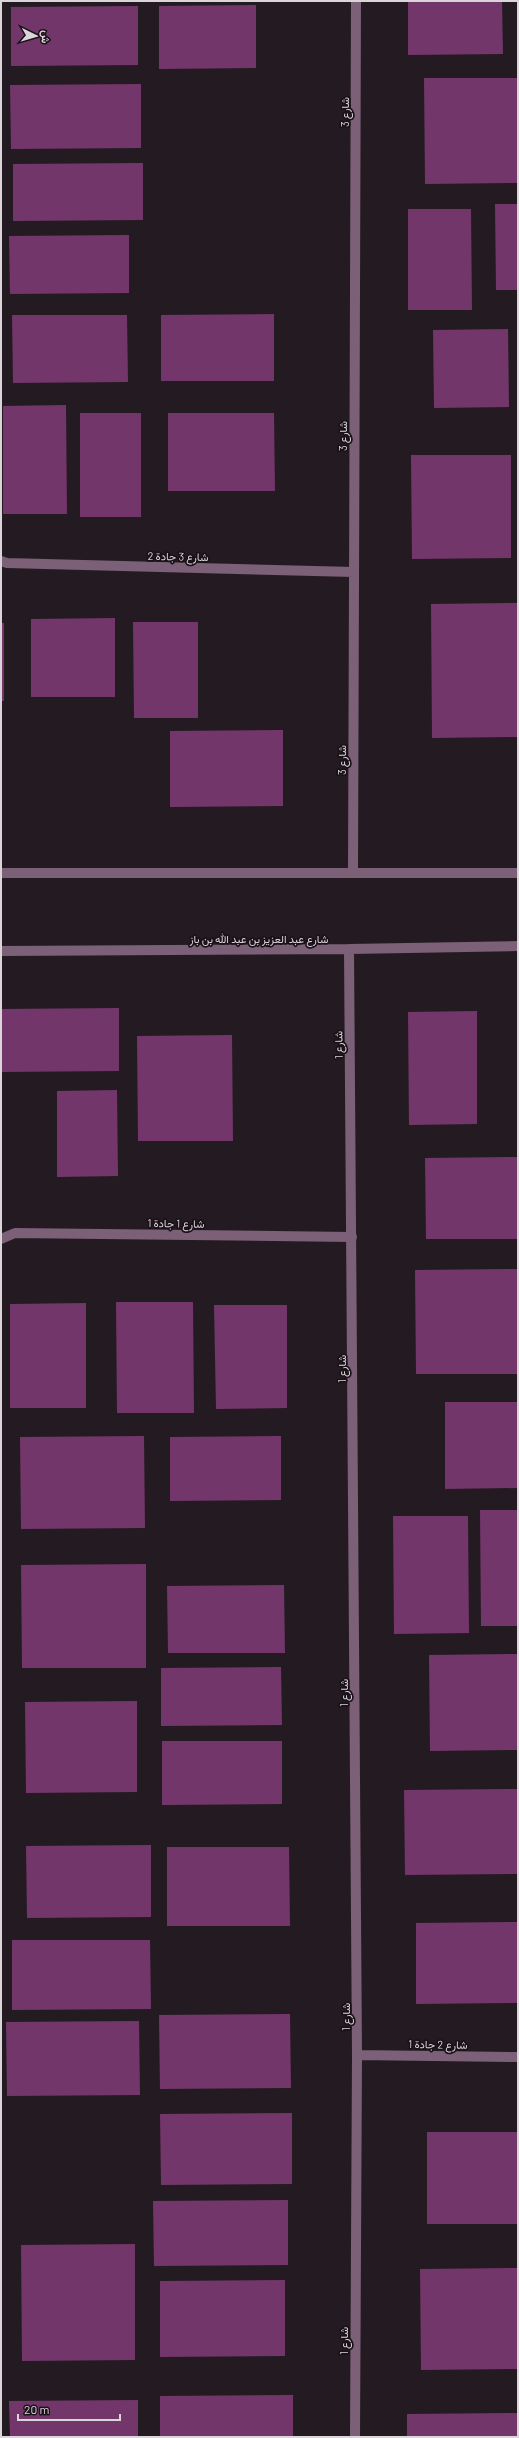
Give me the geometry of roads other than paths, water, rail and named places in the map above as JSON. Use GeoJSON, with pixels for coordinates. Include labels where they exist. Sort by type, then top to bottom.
{"type":"FeatureCollection","features":[{"type":"Feature","properties":{"kind":"street","name":"شارع 3"},"geometry":{"type":"LineString","coordinates":[[352,872],[356,1]]}},
{"type":"Feature","properties":{"kind":"street","name":"شارع 3 جادة 2"},"geometry":{"type":"LineString","coordinates":[[1,561],[6,563],[354,572]]}},
{"type":"Feature","properties":{"kind":"street"},"geometry":{"type":"LineString","coordinates":[[1,873],[518,873]]}},
{"type":"Feature","properties":{"kind":"street","name":"شارع عبد العزيز بن عبد الله بن باز"},"geometry":{"type":"LineString","coordinates":[[1,951],[349,950],[518,946]]}},
{"type":"Feature","properties":{"kind":"street","name":"شارع 1"},"geometry":{"type":"LineString","coordinates":[[349,950],[357,2056],[355,2437]]}},
{"type":"Feature","properties":{"kind":"street","name":"شارع 1 جادة 1"},"geometry":{"type":"LineString","coordinates":[[1,1239],[15,1233],[352,1237]]}},
{"type":"Feature","properties":{"kind":"street","name":"شارع 2 جادة 1"},"geometry":{"type":"LineString","coordinates":[[357,2056],[518,2057]]}}]}
